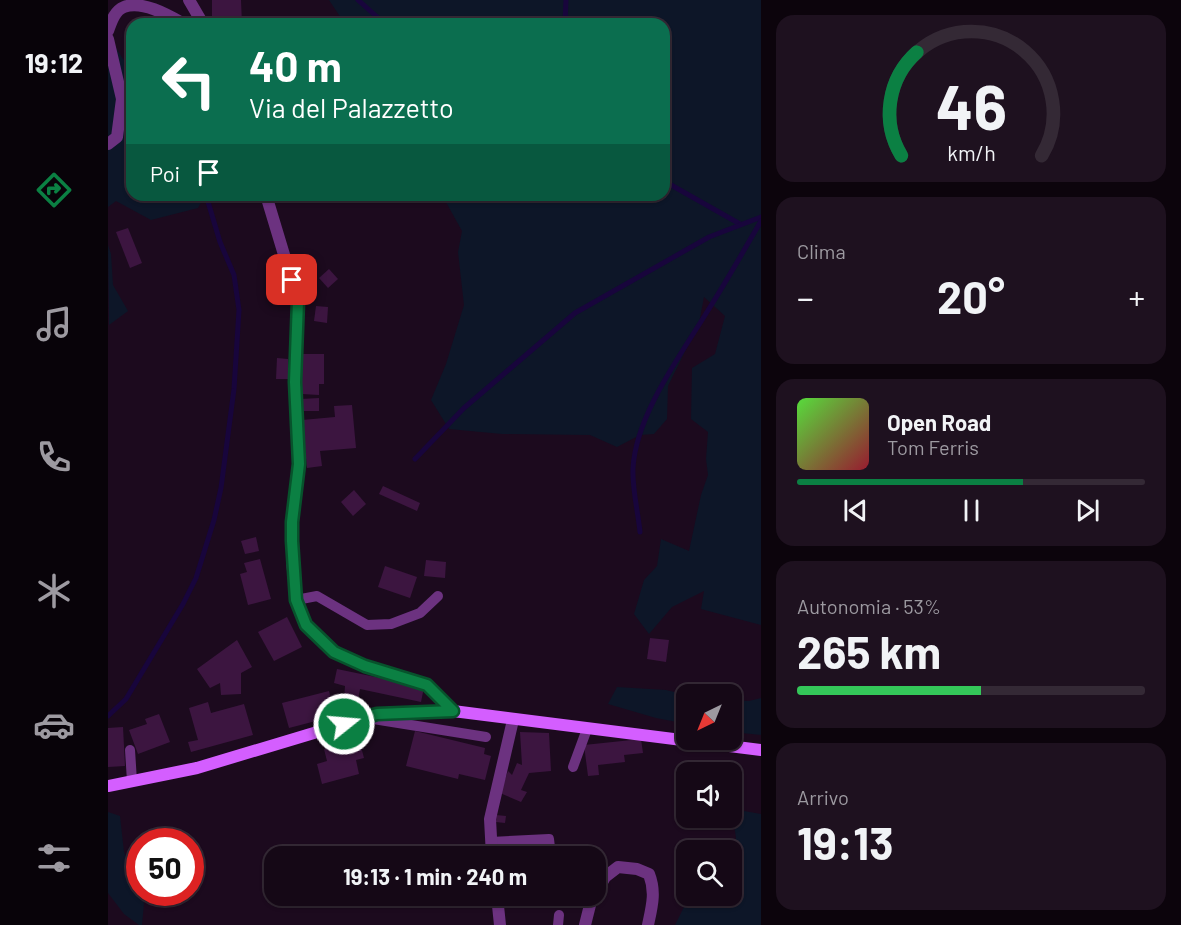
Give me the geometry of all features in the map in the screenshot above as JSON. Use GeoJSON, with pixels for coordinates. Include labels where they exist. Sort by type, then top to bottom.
{"type":"FeatureCollection","features":[{"type":"Feature","properties":{"kind":"main road"},"geometry":{"type":"LineString","coordinates":[[108,786],[197,768],[377,714],[453,711],[761,750]]}},
{"type":"Feature","properties":{"kind":"street"},"geometry":{"type":"LineString","coordinates":[[189,0],[200,18]]}},
{"type":"Feature","properties":{"kind":"street"},"geometry":{"type":"LineString","coordinates":[[108,32],[114,16],[124,7],[141,5],[170,18]]}},
{"type":"Feature","properties":{"kind":"street"},"geometry":{"type":"LineString","coordinates":[[108,39],[122,99],[117,137],[108,144]]}},
{"type":"Feature","properties":{"kind":"street"},"geometry":{"type":"LineString","coordinates":[[268,201],[298,301],[295,382],[299,464],[292,522],[296,600],[306,625],[334,652],[365,666],[427,685],[453,711]]}},
{"type":"Feature","properties":{"kind":"street"},"geometry":{"type":"LineString","coordinates":[[491,846],[490,819],[513,720]]}},
{"type":"Feature","properties":{"kind":"street"},"geometry":{"type":"LineString","coordinates":[[606,876],[618,867],[637,869],[649,874],[654,887],[648,925]]}},
{"type":"Feature","properties":{"kind":"street"},"geometry":{"type":"LineString","coordinates":[[498,906],[500,925]]}},
{"type":"Feature","properties":{"kind":"street"},"geometry":{"type":"LineString","coordinates":[[585,925],[591,906]]}},
{"type":"Feature","properties":{"kind":"lane"},"geometry":{"type":"LineString","coordinates":[[296,600],[317,596],[368,625],[379,625],[391,624],[420,614],[438,596]]}},
{"type":"Feature","properties":{"kind":"lane"},"geometry":{"type":"LineString","coordinates":[[365,717],[486,737]]}},
{"type":"Feature","properties":{"kind":"lane"},"geometry":{"type":"LineString","coordinates":[[573,766],[587,729]]}},
{"type":"Feature","properties":{"kind":"lane"},"geometry":{"type":"LineString","coordinates":[[130,750],[132,781]]}},
{"type":"Feature","properties":{"kind":"lane"},"geometry":{"type":"LineString","coordinates":[[491,842],[549,839],[550,846]]}},
{"type":"Feature","properties":{"kind":"shaded area"},"geometry":{"type":"Polygon","coordinates":[[[329,0],[761,0],[761,625],[701,609],[704,591],[672,607],[649,634],[634,614],[644,580],[657,566],[661,539],[689,551],[701,495],[708,475],[706,459],[708,432],[691,419],[692,368],[715,354],[725,316],[704,297],[699,323],[668,386],[667,419],[654,434],[640,435],[617,447],[590,435],[502,434],[449,429],[431,400],[446,364],[464,305],[458,252],[462,231],[445,201],[670,201],[670,18],[341,18],[329,0]]]}},
{"type":"Feature","properties":{"kind":"shaded area"},"geometry":{"type":"Polygon","coordinates":[[[108,35],[126,62],[126,201],[202,201],[198,208],[151,220],[116,201],[108,207],[108,35]]]}},
{"type":"Feature","properties":{"kind":"shaded area"},"geometry":{"type":"Polygon","coordinates":[[[108,245],[111,254],[113,285],[128,311],[109,325],[108,245]]]}},
{"type":"Feature","properties":{"kind":"shaded area"},"geometry":{"type":"Polygon","coordinates":[[[617,687],[676,692],[676,722],[656,718],[608,704],[617,687]]]}},
{"type":"Feature","properties":{"kind":"shaded area"},"geometry":{"type":"Polygon","coordinates":[[[761,698],[761,735],[742,733],[742,701],[761,698]]]}},
{"type":"Feature","properties":{"kind":"shaded area"},"geometry":{"type":"Polygon","coordinates":[[[742,811],[761,814],[761,925],[675,925],[684,906],[742,906],[742,840],[735,840],[735,828],[742,828],[742,811]]]}},
{"type":"Feature","properties":{"kind":"shaded area"},"geometry":{"type":"Polygon","coordinates":[[[108,812],[120,816],[126,856],[126,906],[144,906],[142,925],[124,914],[108,893],[108,812]]]}},
{"type":"Feature","properties":{"kind":"building"},"geometry":{"type":"Polygon","coordinates":[[[212,0],[241,0],[242,18],[212,18],[212,0]]]}},
{"type":"Feature","properties":{"kind":"building"},"geometry":{"type":"Polygon","coordinates":[[[128,228],[142,263],[130,268],[116,232],[128,228]]]}},
{"type":"Feature","properties":{"kind":"building"},"geometry":{"type":"Polygon","coordinates":[[[329,269],[338,279],[328,288],[319,278],[329,269]]]}},
{"type":"Feature","properties":{"kind":"building"},"geometry":{"type":"Polygon","coordinates":[[[316,306],[328,307],[327,323],[314,321],[316,306]]]}},
{"type":"Feature","properties":{"kind":"building"},"geometry":{"type":"Polygon","coordinates":[[[302,354],[324,354],[324,384],[319,384],[319,395],[302,394],[302,354]]]}},
{"type":"Feature","properties":{"kind":"building"},"geometry":{"type":"Polygon","coordinates":[[[277,358],[288,359],[288,379],[276,379],[277,358]]]}},
{"type":"Feature","properties":{"kind":"building"},"geometry":{"type":"Polygon","coordinates":[[[319,398],[319,411],[301,411],[301,399],[319,398]]]}},
{"type":"Feature","properties":{"kind":"building"},"geometry":{"type":"Polygon","coordinates":[[[352,405],[356,448],[320,451],[322,466],[307,468],[302,420],[335,417],[334,406],[352,405]]]}},
{"type":"Feature","properties":{"kind":"building"},"geometry":{"type":"Polygon","coordinates":[[[383,486],[420,503],[417,511],[379,494],[383,486]]]}},
{"type":"Feature","properties":{"kind":"building"},"geometry":{"type":"Polygon","coordinates":[[[354,490],[366,504],[353,516],[341,502],[354,490]]]}},
{"type":"Feature","properties":{"kind":"building"},"geometry":{"type":"Polygon","coordinates":[[[256,537],[259,551],[245,554],[241,541],[256,537]]]}},
{"type":"Feature","properties":{"kind":"building"},"geometry":{"type":"Polygon","coordinates":[[[260,559],[271,599],[248,605],[240,574],[247,572],[244,563],[260,559]]]}},
{"type":"Feature","properties":{"kind":"building"},"geometry":{"type":"Polygon","coordinates":[[[426,560],[446,562],[445,578],[424,576],[426,560]]]}},
{"type":"Feature","properties":{"kind":"building"},"geometry":{"type":"Polygon","coordinates":[[[385,566],[417,577],[410,598],[378,587],[385,566]]]}},
{"type":"Feature","properties":{"kind":"building"},"geometry":{"type":"Polygon","coordinates":[[[287,617],[302,647],[274,661],[258,632],[287,617]]]}},
{"type":"Feature","properties":{"kind":"building"},"geometry":{"type":"Polygon","coordinates":[[[650,638],[669,640],[666,662],[647,659],[650,638]]]}},
{"type":"Feature","properties":{"kind":"building"},"geometry":{"type":"Polygon","coordinates":[[[237,640],[252,667],[241,673],[241,694],[221,695],[220,683],[210,688],[197,669],[237,640]]]}},
{"type":"Feature","properties":{"kind":"building"},"geometry":{"type":"Polygon","coordinates":[[[337,669],[424,687],[421,702],[360,689],[356,711],[343,713],[345,686],[334,683],[337,669]]]}},
{"type":"Feature","properties":{"kind":"building"},"geometry":{"type":"Polygon","coordinates":[[[329,691],[335,716],[289,728],[282,703],[329,691]]]}},
{"type":"Feature","properties":{"kind":"building"},"geometry":{"type":"Polygon","coordinates":[[[208,702],[211,713],[244,704],[253,735],[191,752],[188,742],[198,740],[189,708],[208,702]]]}},
{"type":"Feature","properties":{"kind":"building"},"geometry":{"type":"Polygon","coordinates":[[[159,714],[170,742],[138,754],[129,730],[147,724],[145,719],[159,714]]]}},
{"type":"Feature","properties":{"kind":"building"},"geometry":{"type":"Polygon","coordinates":[[[123,727],[125,766],[108,767],[108,728],[123,727]]]}},
{"type":"Feature","properties":{"kind":"building"},"geometry":{"type":"Polygon","coordinates":[[[415,731],[485,748],[484,754],[491,756],[485,780],[459,774],[458,779],[406,766],[415,731]]]}},
{"type":"Feature","properties":{"kind":"building"},"geometry":{"type":"Polygon","coordinates":[[[520,732],[549,733],[551,771],[529,773],[521,790],[527,792],[521,802],[500,793],[508,771],[512,775],[517,763],[522,765],[520,732]]]}},
{"type":"Feature","properties":{"kind":"building"},"geometry":{"type":"Polygon","coordinates":[[[359,739],[364,758],[356,760],[359,774],[322,784],[317,764],[327,761],[324,749],[359,739]]]}},
{"type":"Feature","properties":{"kind":"building"},"geometry":{"type":"Polygon","coordinates":[[[641,739],[643,753],[624,755],[625,762],[598,765],[599,775],[588,776],[584,745],[641,739]]]}},
{"type":"Feature","properties":{"kind":"building"},"geometry":{"type":"Polygon","coordinates":[[[496,815],[506,816],[505,823],[496,822],[496,815]]]}},
{"type":"Feature","properties":{"kind":"waterway"},"geometry":{"type":"LineString","coordinates":[[358,0],[378,18]]}},
{"type":"Feature","properties":{"kind":"waterway"},"geometry":{"type":"LineString","coordinates":[[565,18],[566,0]]}},
{"type":"Feature","properties":{"kind":"waterway"},"geometry":{"type":"LineString","coordinates":[[670,184],[740,224]]}},
{"type":"Feature","properties":{"kind":"waterway"},"geometry":{"type":"LineString","coordinates":[[108,716],[126,699],[196,578],[214,520],[221,488],[234,389],[239,310],[234,275],[220,242],[208,201]]}},
{"type":"Feature","properties":{"kind":"waterway"},"geometry":{"type":"LineString","coordinates":[[415,459],[464,408],[575,313],[709,237],[761,217]]}},
{"type":"Feature","properties":{"kind":"waterway"},"geometry":{"type":"LineString","coordinates":[[640,532],[633,468],[642,427],[661,387],[761,221]]}},
{"type":"Feature","properties":{"kind":"route"},"geometry":{"type":"LineString","coordinates":[[292,280],[298,301],[295,382],[299,464],[292,522],[292,561],[296,600],[306,625],[334,652],[365,666],[427,685],[453,711],[377,714],[344,724]]}}]}
